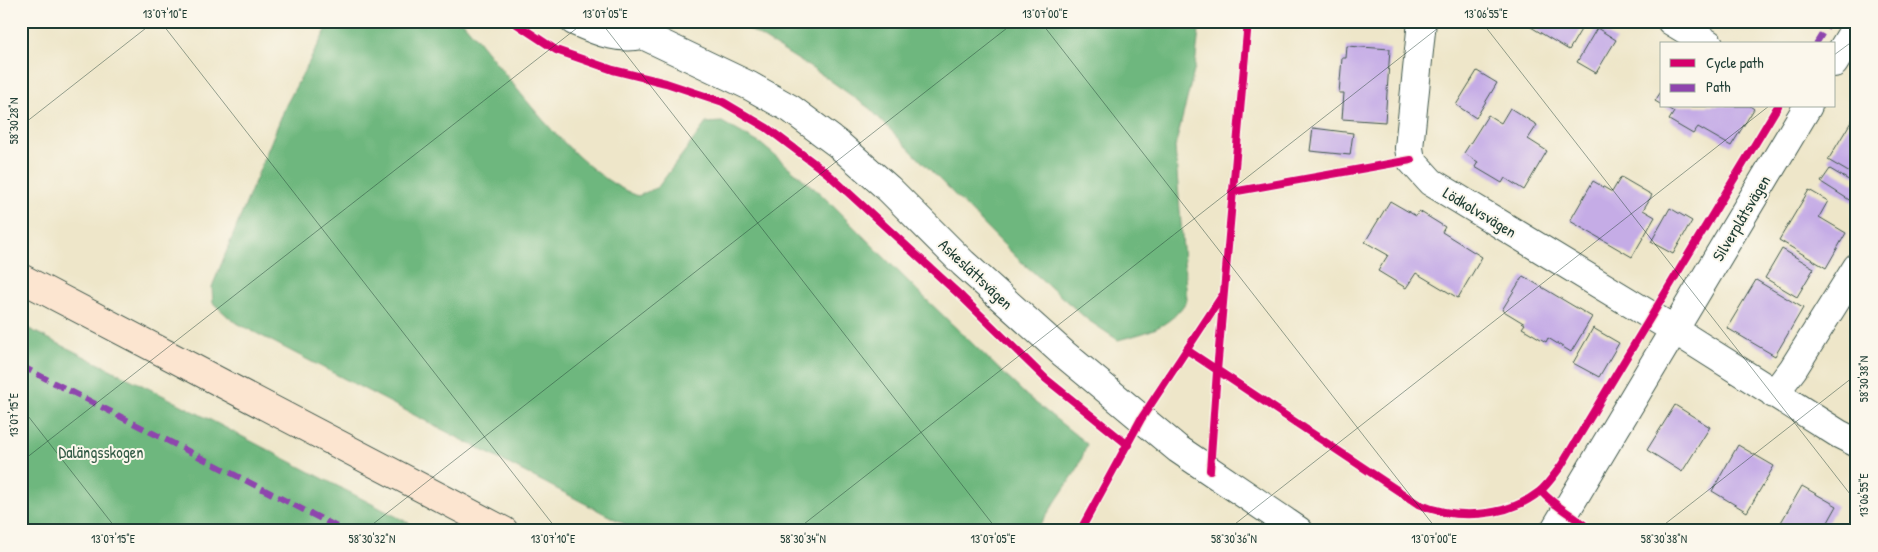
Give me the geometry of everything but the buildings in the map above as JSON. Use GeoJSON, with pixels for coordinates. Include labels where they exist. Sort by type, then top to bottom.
{"type":"FeatureCollection","features":[{"type":"Feature","properties":{"kind":"main road"},"geometry":{"type":"LineString","coordinates":[[21,278],[504,531]]}},
{"type":"Feature","properties":{"kind":"street"},"geometry":{"type":"LineString","coordinates":[[574,21],[604,34],[626,38],[648,28]]}},
{"type":"Feature","properties":{"kind":"street","name":"Lödkolvsvägen"},"geometry":{"type":"LineString","coordinates":[[1422,21],[1409,148],[1411,160],[1420,172],[1454,197],[1673,329]]}},
{"type":"Feature","properties":{"kind":"street"},"geometry":{"type":"LineString","coordinates":[[1671,21],[1706,42]]}},
{"type":"Feature","properties":{"kind":"street"},"geometry":{"type":"LineString","coordinates":[[1836,60],[1857,25]]}},
{"type":"Feature","properties":{"kind":"street","name":"Askeslättsvägen"},"geometry":{"type":"LineString","coordinates":[[648,28],[791,109],[838,144],[889,189],[963,263],[1071,360],[1178,449],[1299,531]]}},
{"type":"Feature","properties":{"kind":"street","name":"Silverplåtsvägen"},"geometry":{"type":"LineString","coordinates":[[1554,531],[1807,108]]}},
{"type":"Feature","properties":{"kind":"street"},"geometry":{"type":"LineString","coordinates":[[1774,394],[1793,368],[1857,267]]}},
{"type":"Feature","properties":{"kind":"street"},"geometry":{"type":"LineString","coordinates":[[1673,329],[1774,394],[1857,443]]}},
{"type":"Feature","properties":{"kind":"green space"},"geometry":{"type":"Polygon","coordinates":[[[331,21],[462,21],[521,94],[565,144],[613,183],[638,196],[658,187],[706,123],[722,122],[761,144],[822,195],[1027,396],[1087,444],[1078,468],[1036,531],[791,531],[785,526],[759,527],[752,531],[638,531],[233,321],[213,303],[212,287],[286,105],[331,21]]]}},
{"type":"Feature","properties":{"kind":"green space"},"geometry":{"type":"Polygon","coordinates":[[[736,21],[1200,21],[1195,67],[1175,147],[1187,300],[1166,323],[1149,331],[1118,340],[1088,320],[1017,258],[869,108],[824,76],[736,21]]]}},
{"type":"Feature","properties":{"kind":"green space","name":"Dalängsskogen"},"geometry":{"type":"Polygon","coordinates":[[[21,325],[168,398],[424,531],[21,531],[21,325]]]}},
{"type":"Feature","properties":{"kind":"marked path"},"geometry":{"type":"LineString","coordinates":[[1817,42],[1830,21]]}},
{"type":"Feature","properties":{"kind":"marked path"},"geometry":{"type":"LineString","coordinates":[[21,366],[345,531]]}},
{"type":"Feature","properties":{"kind":"cycle path"},"geometry":{"type":"LineString","coordinates":[[512,21],[556,50],[613,70],[666,83],[723,102],[767,128],[827,173],[962,297],[1046,379],[1128,445]]}},
{"type":"Feature","properties":{"kind":"cycle path"},"geometry":{"type":"LineString","coordinates":[[1210,470],[1248,21]]}},
{"type":"Feature","properties":{"kind":"cycle path"},"geometry":{"type":"LineString","coordinates":[[1187,350],[1418,504],[1448,513],[1480,514],[1511,507],[1526,501],[1539,492],[1561,466],[1777,108]]}},
{"type":"Feature","properties":{"kind":"cycle path"},"geometry":{"type":"LineString","coordinates":[[1232,192],[1411,160]]}},
{"type":"Feature","properties":{"kind":"cycle path"},"geometry":{"type":"LineString","coordinates":[[1080,531],[1141,419],[1222,296]]}},
{"type":"Feature","properties":{"kind":"cycle path"},"geometry":{"type":"LineString","coordinates":[[1541,491],[1552,502],[1591,531]]}}]}
